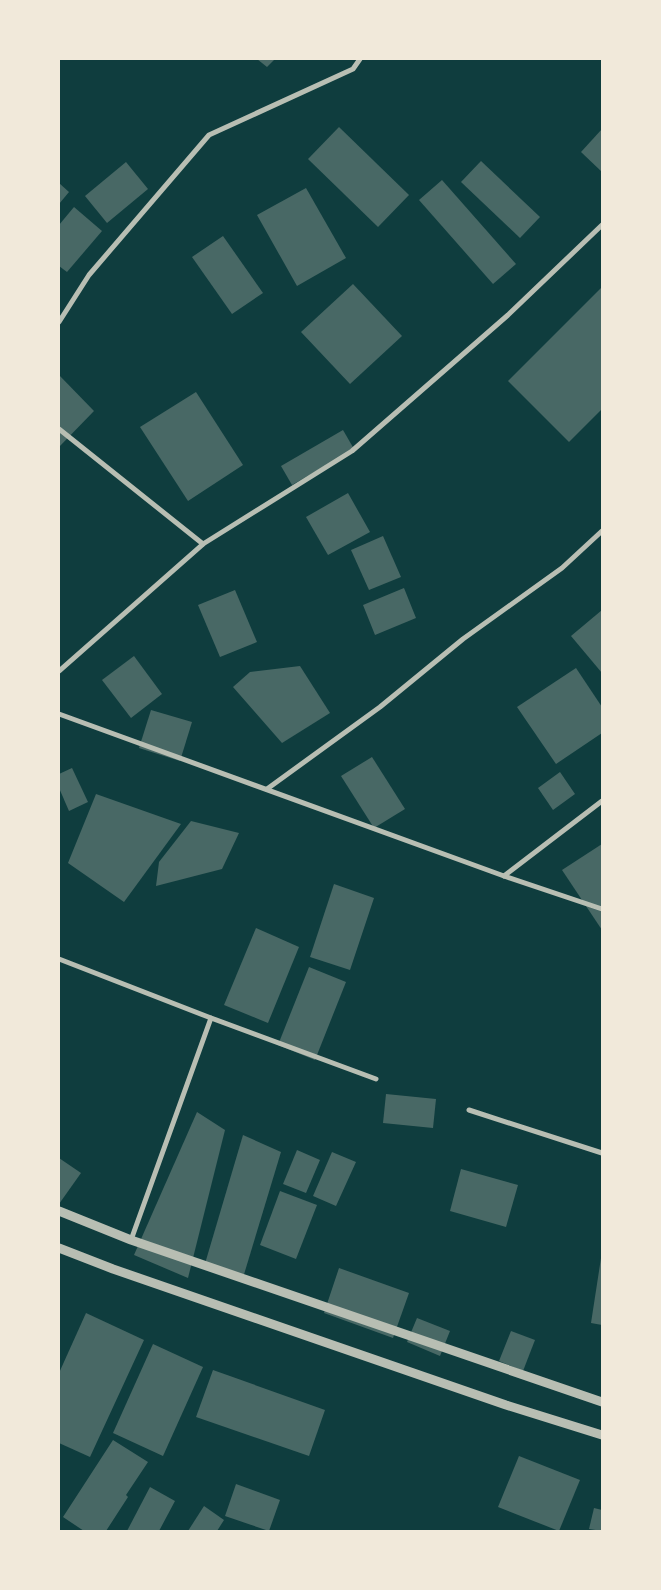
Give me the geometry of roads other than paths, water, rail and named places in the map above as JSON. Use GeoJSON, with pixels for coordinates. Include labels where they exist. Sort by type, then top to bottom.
{"type":"FeatureCollection","features":[{"type":"Feature","properties":{"kind":"street"},"geometry":{"type":"LineString","coordinates":[[59,322],[89,275],[209,135],[353,69],[360,59]]}},
{"type":"Feature","properties":{"kind":"street"},"geometry":{"type":"LineString","coordinates":[[59,671],[203,544],[352,451],[508,315],[602,225]]}},
{"type":"Feature","properties":{"kind":"street"},"geometry":{"type":"LineString","coordinates":[[59,429],[203,544]]}},
{"type":"Feature","properties":{"kind":"street"},"geometry":{"type":"LineString","coordinates":[[266,790],[380,707],[463,639],[562,568],[602,531]]}},
{"type":"Feature","properties":{"kind":"street"},"geometry":{"type":"LineString","coordinates":[[59,714],[504,876],[602,909]]}},
{"type":"Feature","properties":{"kind":"street"},"geometry":{"type":"LineString","coordinates":[[504,876],[602,801]]}},
{"type":"Feature","properties":{"kind":"street"},"geometry":{"type":"LineString","coordinates":[[59,959],[376,1079]]}},
{"type":"Feature","properties":{"kind":"street"},"geometry":{"type":"LineString","coordinates":[[130,1240],[211,1018]]}},
{"type":"Feature","properties":{"kind":"street"},"geometry":{"type":"LineString","coordinates":[[469,1110],[602,1153]]}},
{"type":"Feature","properties":{"kind":"street"},"geometry":{"type":"LineString","coordinates":[[59,1211],[130,1240],[602,1402]]}},
{"type":"Feature","properties":{"kind":"street"},"geometry":{"type":"LineString","coordinates":[[59,1248],[113,1269],[506,1405],[602,1435]]}}]}
